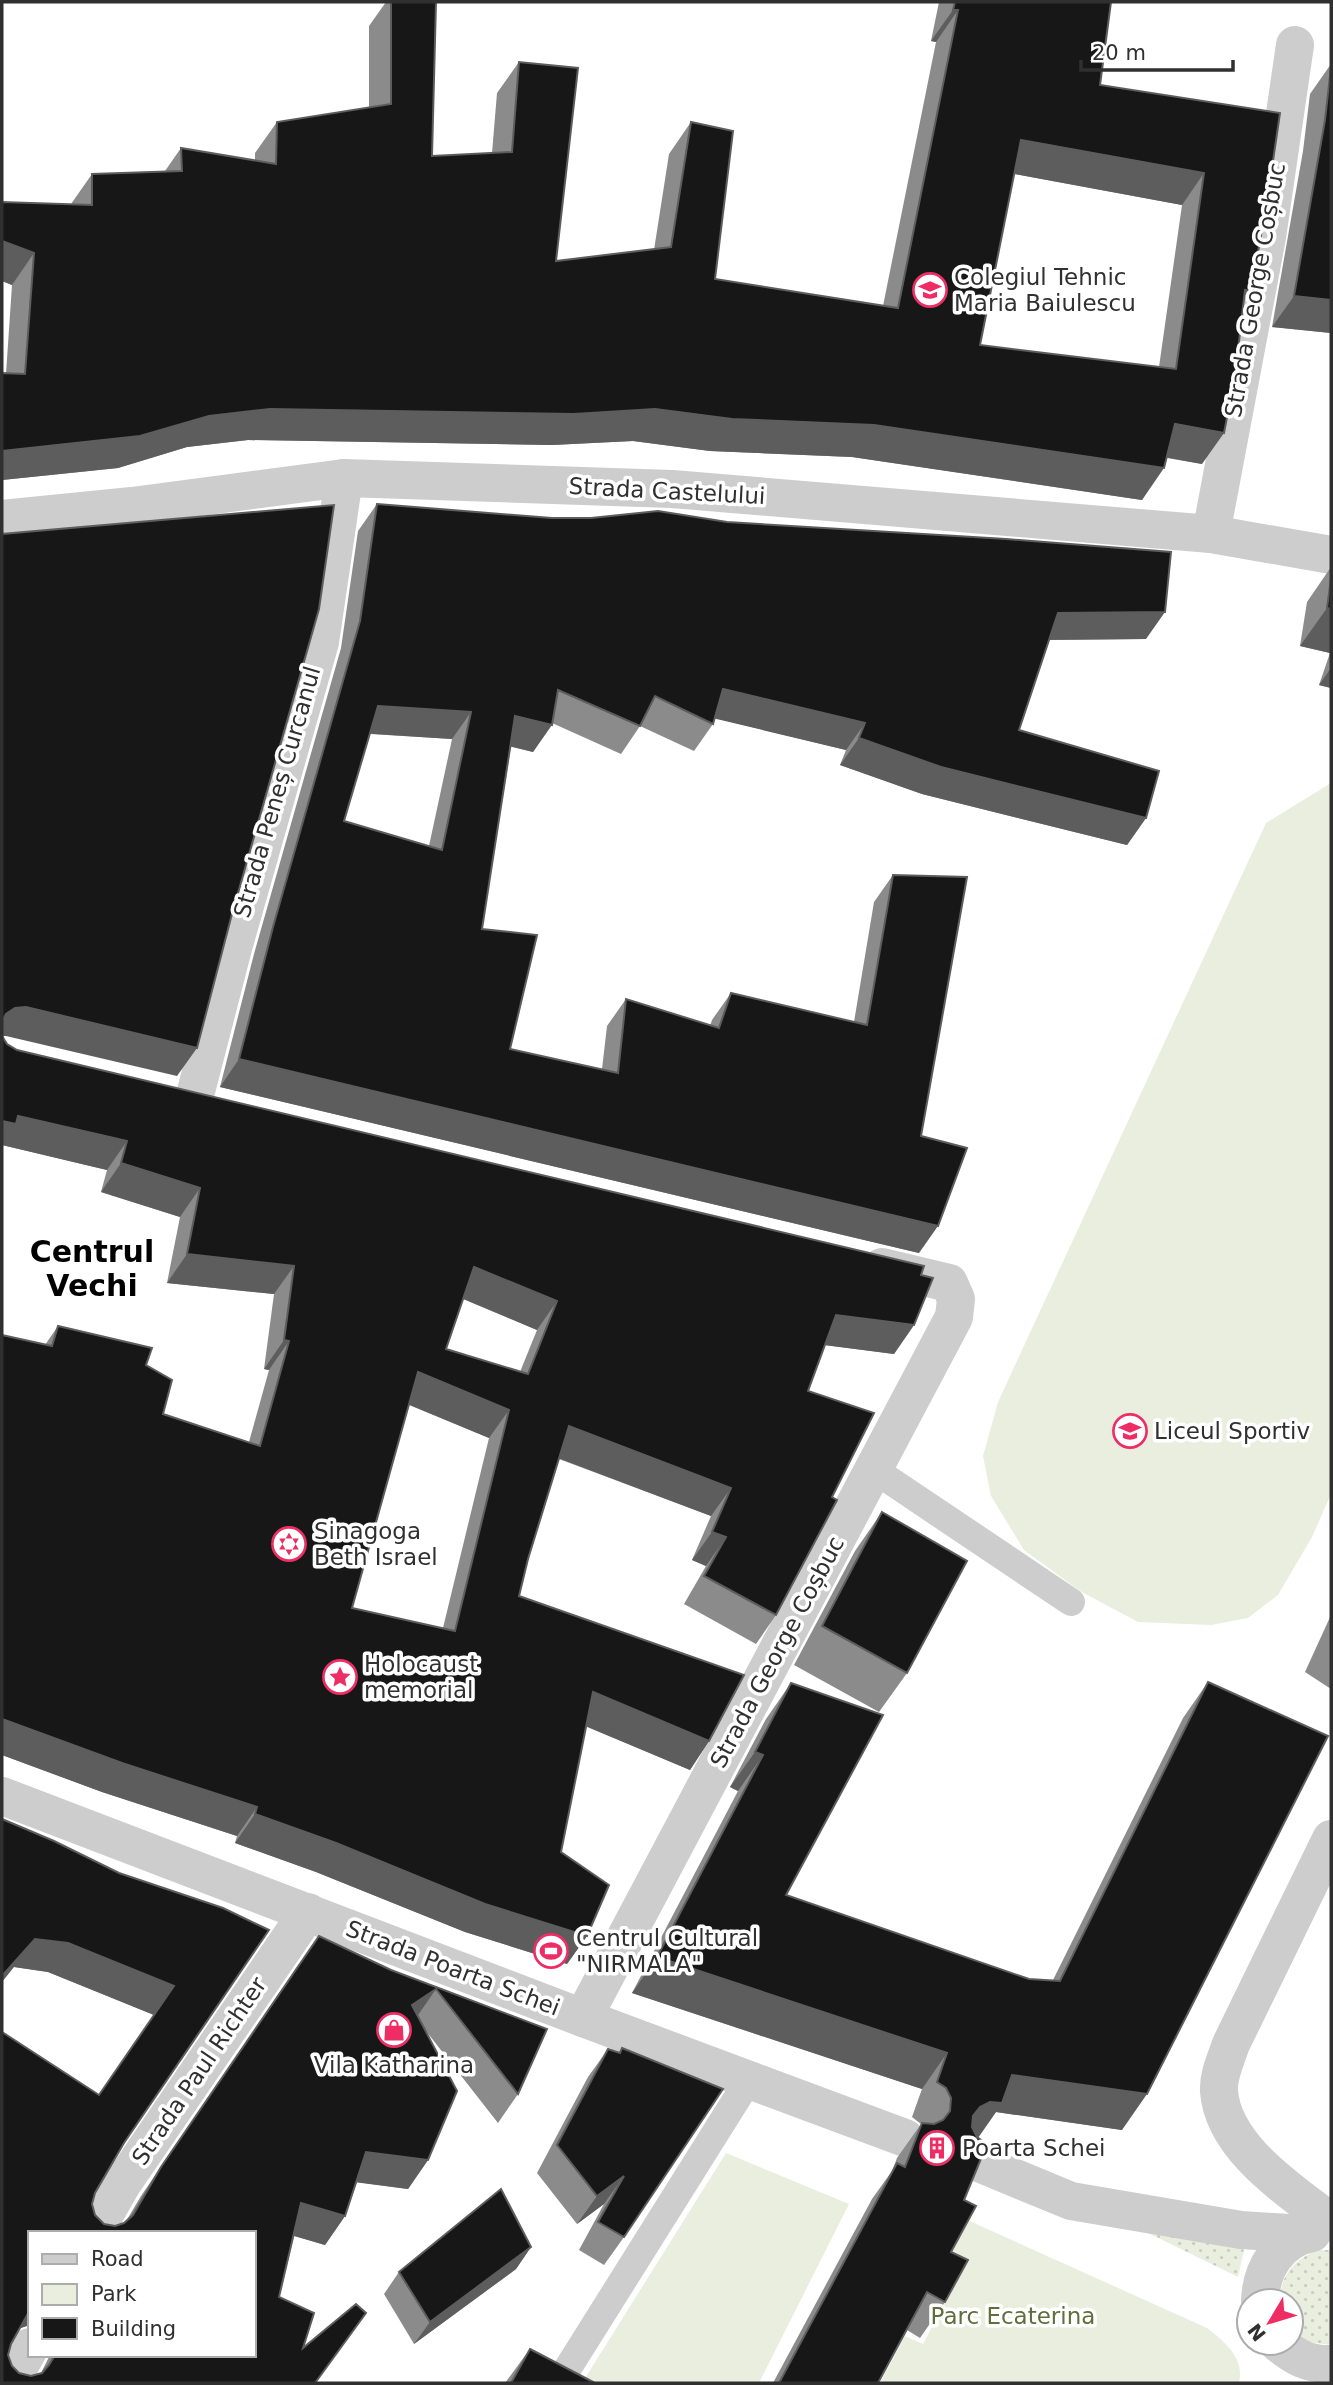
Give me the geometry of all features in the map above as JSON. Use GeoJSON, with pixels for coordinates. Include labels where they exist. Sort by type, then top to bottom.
{"type":"FeatureCollection","features":[{"type":"Feature","properties":{"kind":"street","name":"Strada George Coșbuc"},"geometry":{"type":"LineString","coordinates":[[1211,534],[1267,237],[1295,45]]}},
{"type":"Feature","properties":{"kind":"street","name":"Strada Castelului"},"geometry":{"type":"LineString","coordinates":[[2,519],[132,506],[344,478],[672,489],[1211,534],[1331,555]]}},
{"type":"Feature","properties":{"kind":"street","name":"Strada Peneș Curcanul"},"geometry":{"type":"LineString","coordinates":[[155,1094],[207,1106],[233,948],[320,642],[344,478]]}},
{"type":"Feature","properties":{"kind":"street","name":"Strada George Coșbuc"},"geometry":{"type":"LineString","coordinates":[[583,2018],[954,1317],[956,1299],[949,1283],[855,1260]]}},
{"type":"Feature","properties":{"kind":"street","name":"Strada Poarta Schei"},"geometry":{"type":"LineString","coordinates":[[2,1796],[748,2081],[905,2138]]}},
{"type":"Feature","properties":{"kind":"street"},"geometry":{"type":"LineString","coordinates":[[1322,2229],[1265,2171],[1234,2134],[1223,2111],[1219,2090],[1221,2072],[1231,2044],[1331,1839]]}},
{"type":"Feature","properties":{"kind":"street","name":"Strada Paul Richter"},"geometry":{"type":"LineString","coordinates":[[95,2231],[122,2184],[308,1912]]}},
{"type":"Feature","properties":{"kind":"street"},"geometry":{"type":"LineString","coordinates":[[969,2159],[1082,2203],[1241,2230],[1322,2229]]}},
{"type":"Feature","properties":{"kind":"street"},"geometry":{"type":"LineString","coordinates":[[1261,2287],[1262,2278],[1273,2258],[1287,2242],[1322,2229]]}},
{"type":"Feature","properties":{"kind":"street"},"geometry":{"type":"LineString","coordinates":[[10,2383],[28,2351]]}},
{"type":"Feature","properties":{"kind":"street"},"geometry":{"type":"LineString","coordinates":[[1295,2357],[1319,2370]]}},
{"type":"Feature","properties":{"kind":"lane"},"geometry":{"type":"LineString","coordinates":[[873,1469],[1071,1602]]}},
{"type":"Feature","properties":{"kind":"lane"},"geometry":{"type":"LineString","coordinates":[[566,2371],[748,2081]]}},
{"type":"Feature","properties":{"kind":"green space"},"geometry":{"type":"Polygon","coordinates":[[[1331,783],[1331,1494],[1312,1537],[1278,1595],[1248,1618],[1211,1625],[1138,1622],[1080,1591],[1024,1550],[991,1496],[983,1456],[998,1402],[1266,823],[1331,783]]]}},
{"type":"Feature","properties":{"kind":"green space"},"geometry":{"type":"Polygon","coordinates":[[[726,2153],[849,2204],[759,2383],[582,2383],[726,2153]]]}},
{"type":"Feature","properties":{"kind":"green space","name":"Parc Ecaterina"},"geometry":{"type":"Polygon","coordinates":[[[954,2214],[1207,2328],[1232,2351],[1239,2366],[1239,2383],[880,2383],[905,2336],[923,2344],[949,2294],[935,2284],[957,2241],[954,2214]]]}},
{"type":"Feature","properties":{"kind":"green space"},"geometry":{"type":"Polygon","coordinates":[[[1142,2230],[1240,2246],[1244,2250],[1238,2277],[1142,2230]]]}},
{"type":"Feature","properties":{"kind":"green space"},"geometry":{"type":"Polygon","coordinates":[[[1318,2250],[1331,2250],[1331,2345],[1305,2340],[1305,2287],[1282,2287],[1290,2269],[1302,2258],[1318,2250]]]}},
{"type":"Feature","properties":{"kind":"building"},"geometry":{"type":"Polygon","coordinates":[[[391,2],[436,2],[432,156],[512,152],[519,62],[578,68],[556,261],[671,247],[691,122],[733,131],[715,279],[898,308],[958,10],[953,10],[955,2],[1111,2],[1100,85],[1280,113],[1251,291],[1245,290],[1235,376],[1224,433],[1175,424],[1164,468],[874,425],[732,419],[655,409],[574,414],[270,409],[209,416],[140,436],[2,451],[2,373],[25,374],[34,253],[2,241],[2,202],[92,205],[92,174],[182,171],[181,148],[276,164],[277,122],[391,104],[391,2]],[[1021,140],[980,345],[1176,369],[1204,173],[1021,140]]]}},
{"type":"Feature","properties":{"kind":"building"},"geometry":{"type":"Polygon","coordinates":[[[1331,67],[1331,300],[1294,296],[1325,120],[1331,67]]]}},
{"type":"Feature","properties":{"kind":"building"},"geometry":{"type":"Polygon","coordinates":[[[377,504],[552,518],[591,518],[658,511],[727,522],[1171,552],[1165,612],[1058,613],[1019,730],[1159,771],[1146,818],[941,767],[859,738],[865,723],[723,689],[713,724],[655,696],[640,726],[558,690],[552,725],[515,716],[482,929],[537,935],[510,1049],[618,1073],[626,999],[719,1028],[731,993],[867,1025],[893,875],[967,877],[921,1136],[967,1148],[938,1226],[239,1059],[273,927],[360,621],[377,504]],[[378,706],[344,821],[442,850],[471,712],[378,706]]]}},
{"type":"Feature","properties":{"kind":"building"},"geometry":{"type":"Polygon","coordinates":[[[334,505],[319,609],[232,914],[197,1048],[26,1007],[15,1008],[6,1014],[2,1022],[2,534],[334,505]]]}},
{"type":"Feature","properties":{"kind":"building"},"geometry":{"type":"Polygon","coordinates":[[[1331,579],[1331,609],[1327,608],[1331,579]]]}},
{"type":"Feature","properties":{"kind":"building"},"geometry":{"type":"Polygon","coordinates":[[[2,1036],[7,1044],[17,1050],[924,1266],[921,1275],[933,1278],[914,1325],[836,1315],[808,1391],[874,1413],[832,1497],[837,1500],[776,1615],[704,1576],[726,1537],[712,1532],[731,1488],[569,1426],[519,1596],[744,1675],[709,1741],[593,1692],[561,1852],[609,1885],[587,1936],[485,1904],[336,1843],[255,1814],[257,1807],[122,1763],[2,1719],[2,1335],[52,1346],[58,1326],[152,1348],[146,1365],[172,1380],[163,1414],[260,1446],[289,1341],[284,1340],[294,1266],[187,1254],[200,1188],[121,1163],[127,1141],[18,1116],[16,1124],[2,1121],[2,1036]],[[474,1267],[446,1349],[528,1374],[557,1301],[474,1267]],[[418,1372],[352,1608],[455,1631],[509,1410],[418,1372]]]}},
{"type":"Feature","properties":{"kind":"building"},"geometry":{"type":"Polygon","coordinates":[[[882,1512],[967,1561],[907,1673],[822,1626],[882,1512]]]}},
{"type":"Feature","properties":{"kind":"building"},"geometry":{"type":"Polygon","coordinates":[[[1208,1682],[1328,1736],[1147,2094],[1012,2075],[1002,2103],[990,2102],[980,2107],[973,2116],[972,2127],[977,2137],[987,2144],[964,2200],[976,2206],[951,2252],[968,2260],[945,2302],[927,2292],[878,2383],[779,2383],[897,2163],[905,2167],[922,2123],[934,2124],[943,2120],[950,2111],[951,2098],[946,2088],[937,2082],[947,2053],[657,1957],[763,1755],[755,1752],[791,1683],[883,1715],[786,1895],[1029,1979],[1060,1981],[1208,1682]]]}},
{"type":"Feature","properties":{"kind":"building"},"geometry":{"type":"Polygon","coordinates":[[[2,1819],[119,1873],[223,1908],[269,1930],[124,2143],[95,2193],[92,2204],[95,2215],[104,2224],[115,2226],[124,2223],[133,2215],[161,2167],[319,1936],[391,1970],[547,2029],[518,2094],[436,1989],[412,2005],[457,2091],[428,2160],[366,2152],[345,2216],[301,2203],[279,2297],[314,2313],[303,2348],[356,2304],[366,2313],[315,2383],[2,2383],[2,2032],[99,2095],[174,1986],[68,1943],[35,1939],[2,1976],[2,1819]]]}},
{"type":"Feature","properties":{"kind":"building"},"geometry":{"type":"Polygon","coordinates":[[[622,2048],[723,2089],[624,2237],[598,2222],[624,2176],[597,2196],[557,2145],[608,2049],[620,2053],[622,2048]]]}},
{"type":"Feature","properties":{"kind":"building"},"geometry":{"type":"Polygon","coordinates":[[[501,2189],[531,2247],[430,2322],[399,2272],[501,2189]]]}},
{"type":"Feature","properties":{"kind":"building"},"geometry":{"type":"Polygon","coordinates":[[[530,2349],[595,2383],[511,2383],[530,2349]]]}},
{"type":"Feature","properties":{"kind":"place","name":"Colegiul Tehnic Maria Baiulescu"},"geometry":{"type":"Point","coordinates":[930,290]}},
{"type":"Feature","properties":{"kind":"place","name":"Liceul Sportiv"},"geometry":{"type":"Point","coordinates":[1130,1431]}},
{"type":"Feature","properties":{"kind":"place","name":"Sinagoga Beth Israel"},"geometry":{"type":"Point","coordinates":[289,1544]}},
{"type":"Feature","properties":{"kind":"place","name":"Holocaust memorial"},"geometry":{"type":"Point","coordinates":[340,1677]}},
{"type":"Feature","properties":{"kind":"place","name":"Centrul Cultural \"NIRMALA\""},"geometry":{"type":"Point","coordinates":[551,1951]}},
{"type":"Feature","properties":{"kind":"place","name":"Vila Katharina"},"geometry":{"type":"Point","coordinates":[394,2030]}},
{"type":"Feature","properties":{"kind":"place","name":"Poarta Schei"},"geometry":{"type":"Point","coordinates":[937,2148]}},
{"type":"Feature","properties":{"kind":"district","name":"Centrul Vechi"},"geometry":{"type":"Point","coordinates":[92,1269]}}]}
